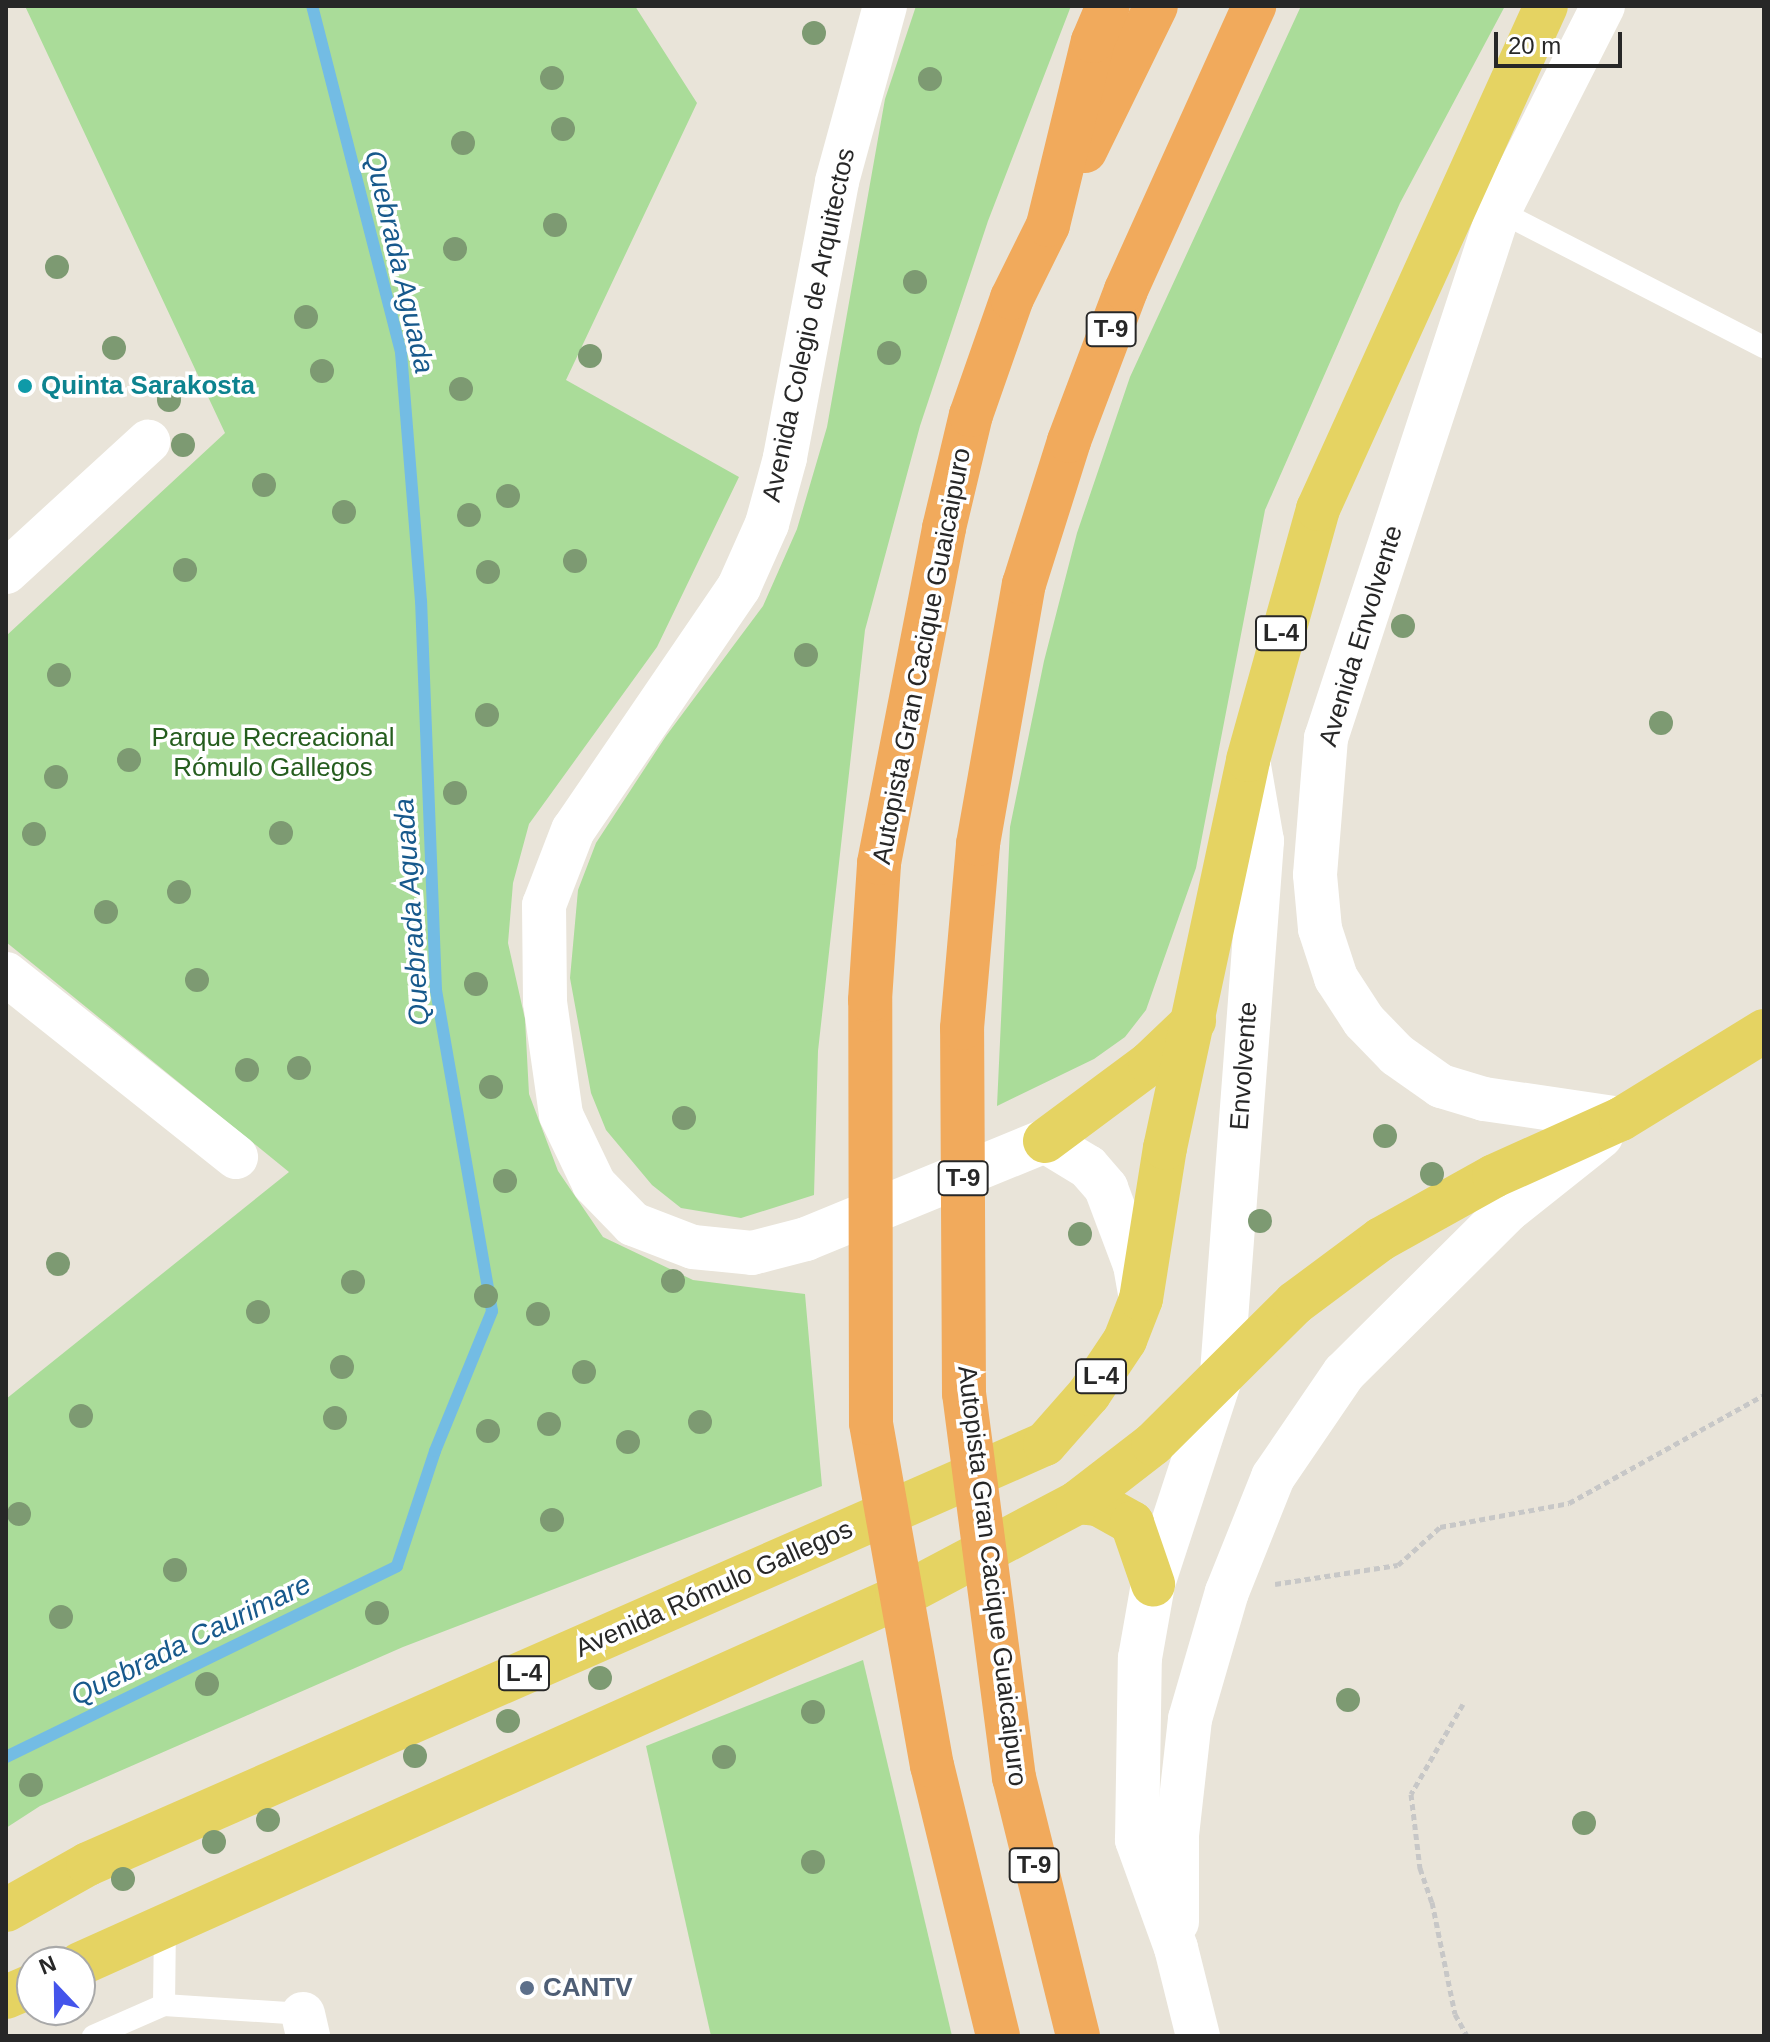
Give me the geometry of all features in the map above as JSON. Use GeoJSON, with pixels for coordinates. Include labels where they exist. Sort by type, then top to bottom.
{"type":"FeatureCollection","features":[{"type":"Feature","properties":{"kind":"highway","name":"Autopista Gran Cacique Guaicaipuro"},"geometry":{"type":"LineString","coordinates":[[998,2036],[932,1766],[871,1423],[870,1000],[879,863],[944,528],[976,400],[1012,298],[1048,225],[1093,41],[1108,6]]}},
{"type":"Feature","properties":{"kind":"highway"},"geometry":{"type":"LineString","coordinates":[[1048,225],[1156,6]]}},
{"type":"Feature","properties":{"kind":"highway","name":"Autopista Gran Cacique Guaicaipuro"},"geometry":{"type":"LineString","coordinates":[[1078,2036],[1031,1852],[1002,1690],[964,1394],[962,1028],[978,844],[1024,584],[1079,414],[1126,290],[1254,6]]}},
{"type":"Feature","properties":{"kind":"main road","name":"Avenida Envolvente"},"geometry":{"type":"LineString","coordinates":[[1141,1299],[1165,1148],[1248,760],[1318,509],[1546,6]]}},
{"type":"Feature","properties":{"kind":"main road"},"geometry":{"type":"LineString","coordinates":[[1045,1141],[1150,1063],[1194,1021]]}},
{"type":"Feature","properties":{"kind":"main road"},"geometry":{"type":"LineString","coordinates":[[96,1957],[897,1598],[1078,1502],[1153,1444],[1295,1303],[1381,1239],[1494,1176],[1621,1119],[1764,1031]]}},
{"type":"Feature","properties":{"kind":"main road","name":"Avenida Rómulo Gallegos"},"geometry":{"type":"LineString","coordinates":[[6,1910],[88,1864],[1045,1444],[1104,1373],[1125,1340],[1141,1299]]}},
{"type":"Feature","properties":{"kind":"main road"},"geometry":{"type":"LineString","coordinates":[[1078,1502],[1098,1504],[1132,1523],[1153,1584]]}},
{"type":"Feature","properties":{"kind":"street","name":"Avenida Colegio de Arquitectos"},"geometry":{"type":"LineString","coordinates":[[885,6],[837,182],[785,458],[767,524],[739,587],[573,830],[544,905],[550,1058],[561,1115],[594,1184],[633,1224],[693,1247],[752,1253],[806,1239],[1045,1141]]}},
{"type":"Feature","properties":{"kind":"street","name":"Avenida Envolvente"},"geometry":{"type":"LineString","coordinates":[[1603,6],[1499,211],[1326,738],[1315,822],[1320,929],[1336,978],[1364,1021],[1397,1055],[1441,1086],[1535,1109],[1621,1119]]}},
{"type":"Feature","properties":{"kind":"street","name":"Avenida Envolvente"},"geometry":{"type":"LineString","coordinates":[[1387,352],[1499,211]]}},
{"type":"Feature","properties":{"kind":"street"},"geometry":{"type":"LineString","coordinates":[[6,572],[148,442]]}},
{"type":"Feature","properties":{"kind":"street","name":"Envolvente"},"geometry":{"type":"LineString","coordinates":[[1176,1948],[1137,1840],[1140,1658],[1153,1584],[1222,1373],[1262,841],[1248,760]]}},
{"type":"Feature","properties":{"kind":"street"},"geometry":{"type":"LineString","coordinates":[[6,974],[236,1157]]}},
{"type":"Feature","properties":{"kind":"street"},"geometry":{"type":"LineString","coordinates":[[1198,2036],[1176,1948],[1177,1835],[1190,1719],[1227,1592],[1273,1477],[1344,1373],[1508,1210],[1621,1119]]}},
{"type":"Feature","properties":{"kind":"street"},"geometry":{"type":"LineString","coordinates":[[1045,1141],[1088,1167],[1106,1188],[1131,1252],[1141,1299]]}},
{"type":"Feature","properties":{"kind":"lane"},"geometry":{"type":"LineString","coordinates":[[1499,211],[1764,347]]}},
{"type":"Feature","properties":{"kind":"lane"},"geometry":{"type":"LineString","coordinates":[[164,2005],[165,1927]]}},
{"type":"Feature","properties":{"kind":"lane"},"geometry":{"type":"LineString","coordinates":[[93,2036],[164,2005],[306,2025]]}},
{"type":"Feature","properties":{"kind":"path"},"geometry":{"type":"LineString","coordinates":[[1227,1592],[1398,1565],[1440,1527],[1569,1503],[1764,1395]]}},
{"type":"Feature","properties":{"kind":"path"},"geometry":{"type":"LineString","coordinates":[[1463,1704],[1427,1759],[1411,1794],[1420,1868],[1432,1902],[1455,2014],[1467,2036]]}},
{"type":"Feature","properties":{"kind":"green space","name":"Parque Recreacional Rómulo Gallegos"},"geometry":{"type":"Polygon","coordinates":[[[25,6],[635,6],[697,103],[566,380],[739,477],[657,647],[529,824],[513,883],[508,943],[525,1019],[529,1094],[558,1171],[603,1237],[693,1280],[805,1294],[822,1486],[403,1647],[40,1806],[6,1828],[6,1399],[289,1172],[6,942],[6,636],[225,433],[25,6]]]}},
{"type":"Feature","properties":{"kind":"green space"},"geometry":{"type":"Polygon","coordinates":[[[916,6],[1071,6],[988,221],[920,426],[865,630],[818,1051],[814,1195],[741,1218],[681,1208],[652,1185],[606,1130],[591,1093],[570,978],[578,890],[596,843],[666,736],[763,606],[797,529],[827,427],[885,99],[916,6]]]}},
{"type":"Feature","properties":{"kind":"green space"},"geometry":{"type":"Polygon","coordinates":[[[1301,6],[1505,6],[1400,203],[1265,510],[1196,868],[1146,1010],[1125,1037],[1094,1059],[997,1106],[1010,827],[1044,661],[1077,533],[1130,377],[1301,6]]]}},
{"type":"Feature","properties":{"kind":"green space"},"geometry":{"type":"Polygon","coordinates":[[[863,1660],[952,2036],[711,2036],[646,1746],[863,1660]]]}},
{"type":"Feature","properties":{"kind":"waterway","name":"Quebrada Aguada"},"geometry":{"type":"LineString","coordinates":[[6,1757],[397,1566],[435,1451],[492,1311],[436,990],[421,601],[401,352],[312,6]]}},
{"type":"Feature","properties":{"kind":"place","name":"Quinta Sarakosta"},"geometry":{"type":"Point","coordinates":[25,386]}},
{"type":"Feature","properties":{"kind":"place","name":"CANTV"},"geometry":{"type":"Point","coordinates":[527,1988]}},
{"type":"Feature","properties":{"kind":"water label","name":"Quebrada Caurimare"},"geometry":{"type":"Point","coordinates":[191,1640]}}]}
